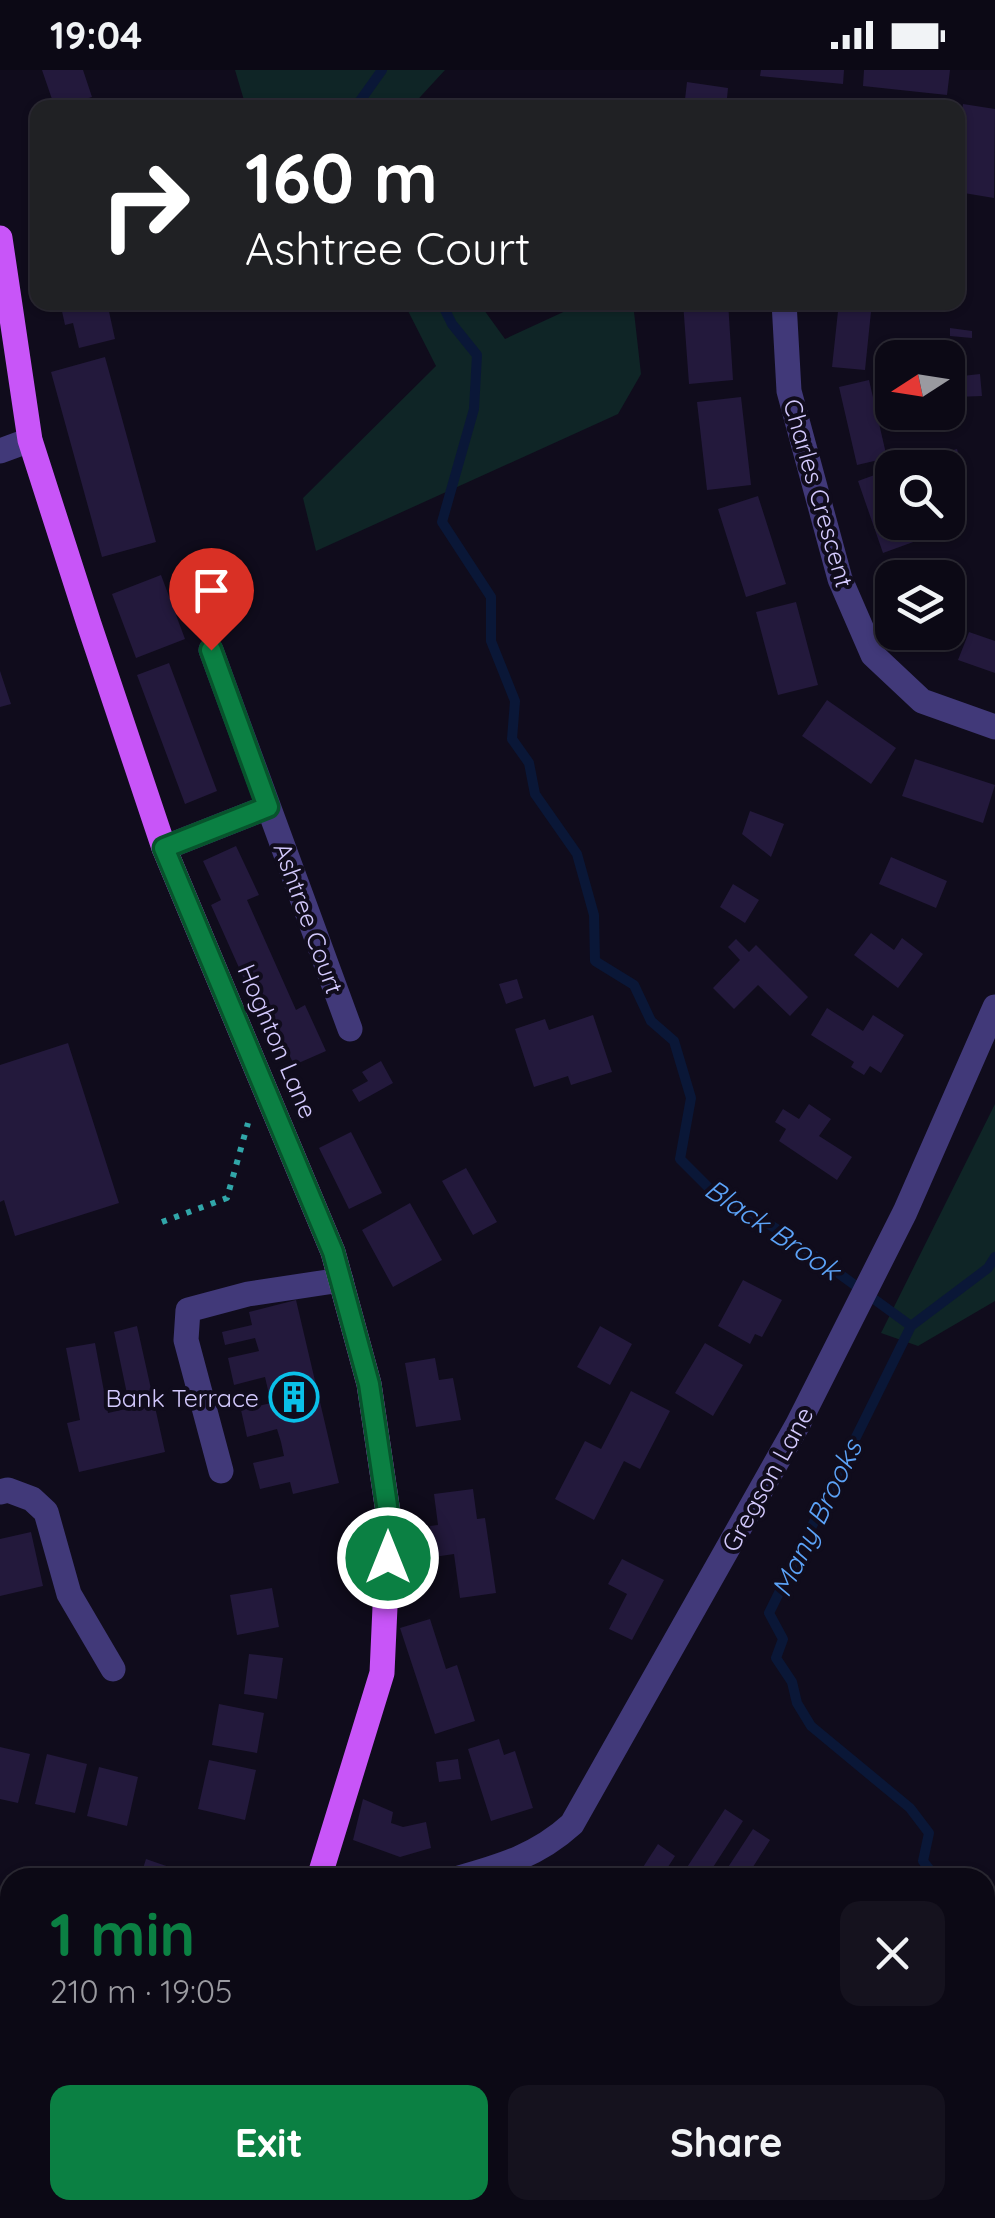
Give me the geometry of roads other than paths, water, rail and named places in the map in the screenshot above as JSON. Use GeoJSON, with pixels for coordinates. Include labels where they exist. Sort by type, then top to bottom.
{"type":"FeatureCollection","features":[{"type":"Feature","properties":{"kind":"main road","name":"Hoghton Lane"},"geometry":{"type":"LineString","coordinates":[[0,238],[30,440],[164,848],[333,1252],[369,1384],[389,1519],[382,1673],[325,1868]]}},
{"type":"Feature","properties":{"kind":"street","name":"Charles Crescent"},"geometry":{"type":"LineString","coordinates":[[785,310],[790,391],[840,579],[873,655],[922,701],[995,726]]}},
{"type":"Feature","properties":{"kind":"street"},"geometry":{"type":"LineString","coordinates":[[0,451],[30,440]]}},
{"type":"Feature","properties":{"kind":"street","name":"Ashtree Court"},"geometry":{"type":"LineString","coordinates":[[211,650],[350,1029]]}},
{"type":"Feature","properties":{"kind":"street"},"geometry":{"type":"LineString","coordinates":[[164,848],[268,807]]}},
{"type":"Feature","properties":{"kind":"street","name":"Gregson Lane"},"geometry":{"type":"LineString","coordinates":[[492,1868],[526,1858],[550,1844],[572,1824],[798,1424],[904,1212],[995,1007]]}},
{"type":"Feature","properties":{"kind":"street"},"geometry":{"type":"LineString","coordinates":[[221,1471],[186,1340],[188,1310],[248,1294],[341,1280]]}},
{"type":"Feature","properties":{"kind":"street"},"geometry":{"type":"LineString","coordinates":[[0,1492],[8,1490],[32,1499],[46,1512],[69,1594],[114,1669]]}},
{"type":"Feature","properties":{"kind":"waterway","name":"Black Brook"},"geometry":{"type":"LineString","coordinates":[[361,100],[382,70]]}},
{"type":"Feature","properties":{"kind":"waterway","name":"Black Brook"},"geometry":{"type":"LineString","coordinates":[[445,310],[477,355],[474,409],[442,522],[491,597],[491,641],[515,701],[512,739],[529,763],[535,794],[577,854],[594,915],[595,961],[634,985],[651,1021],[674,1041],[691,1098],[680,1159],[722,1201],[753,1214],[786,1235],[911,1326]]}},
{"type":"Feature","properties":{"kind":"waterway","name":"Many Brooks"},"geometry":{"type":"LineString","coordinates":[[928,1868],[923,1861],[929,1833],[910,1808],[811,1726],[797,1703],[792,1682],[776,1658],[783,1639],[769,1613],[911,1326],[988,1268],[995,1257]]}},
{"type":"Feature","properties":{"kind":"place","name":"Bank Terrace"},"geometry":{"type":"Point","coordinates":[294,1397]}}]}
